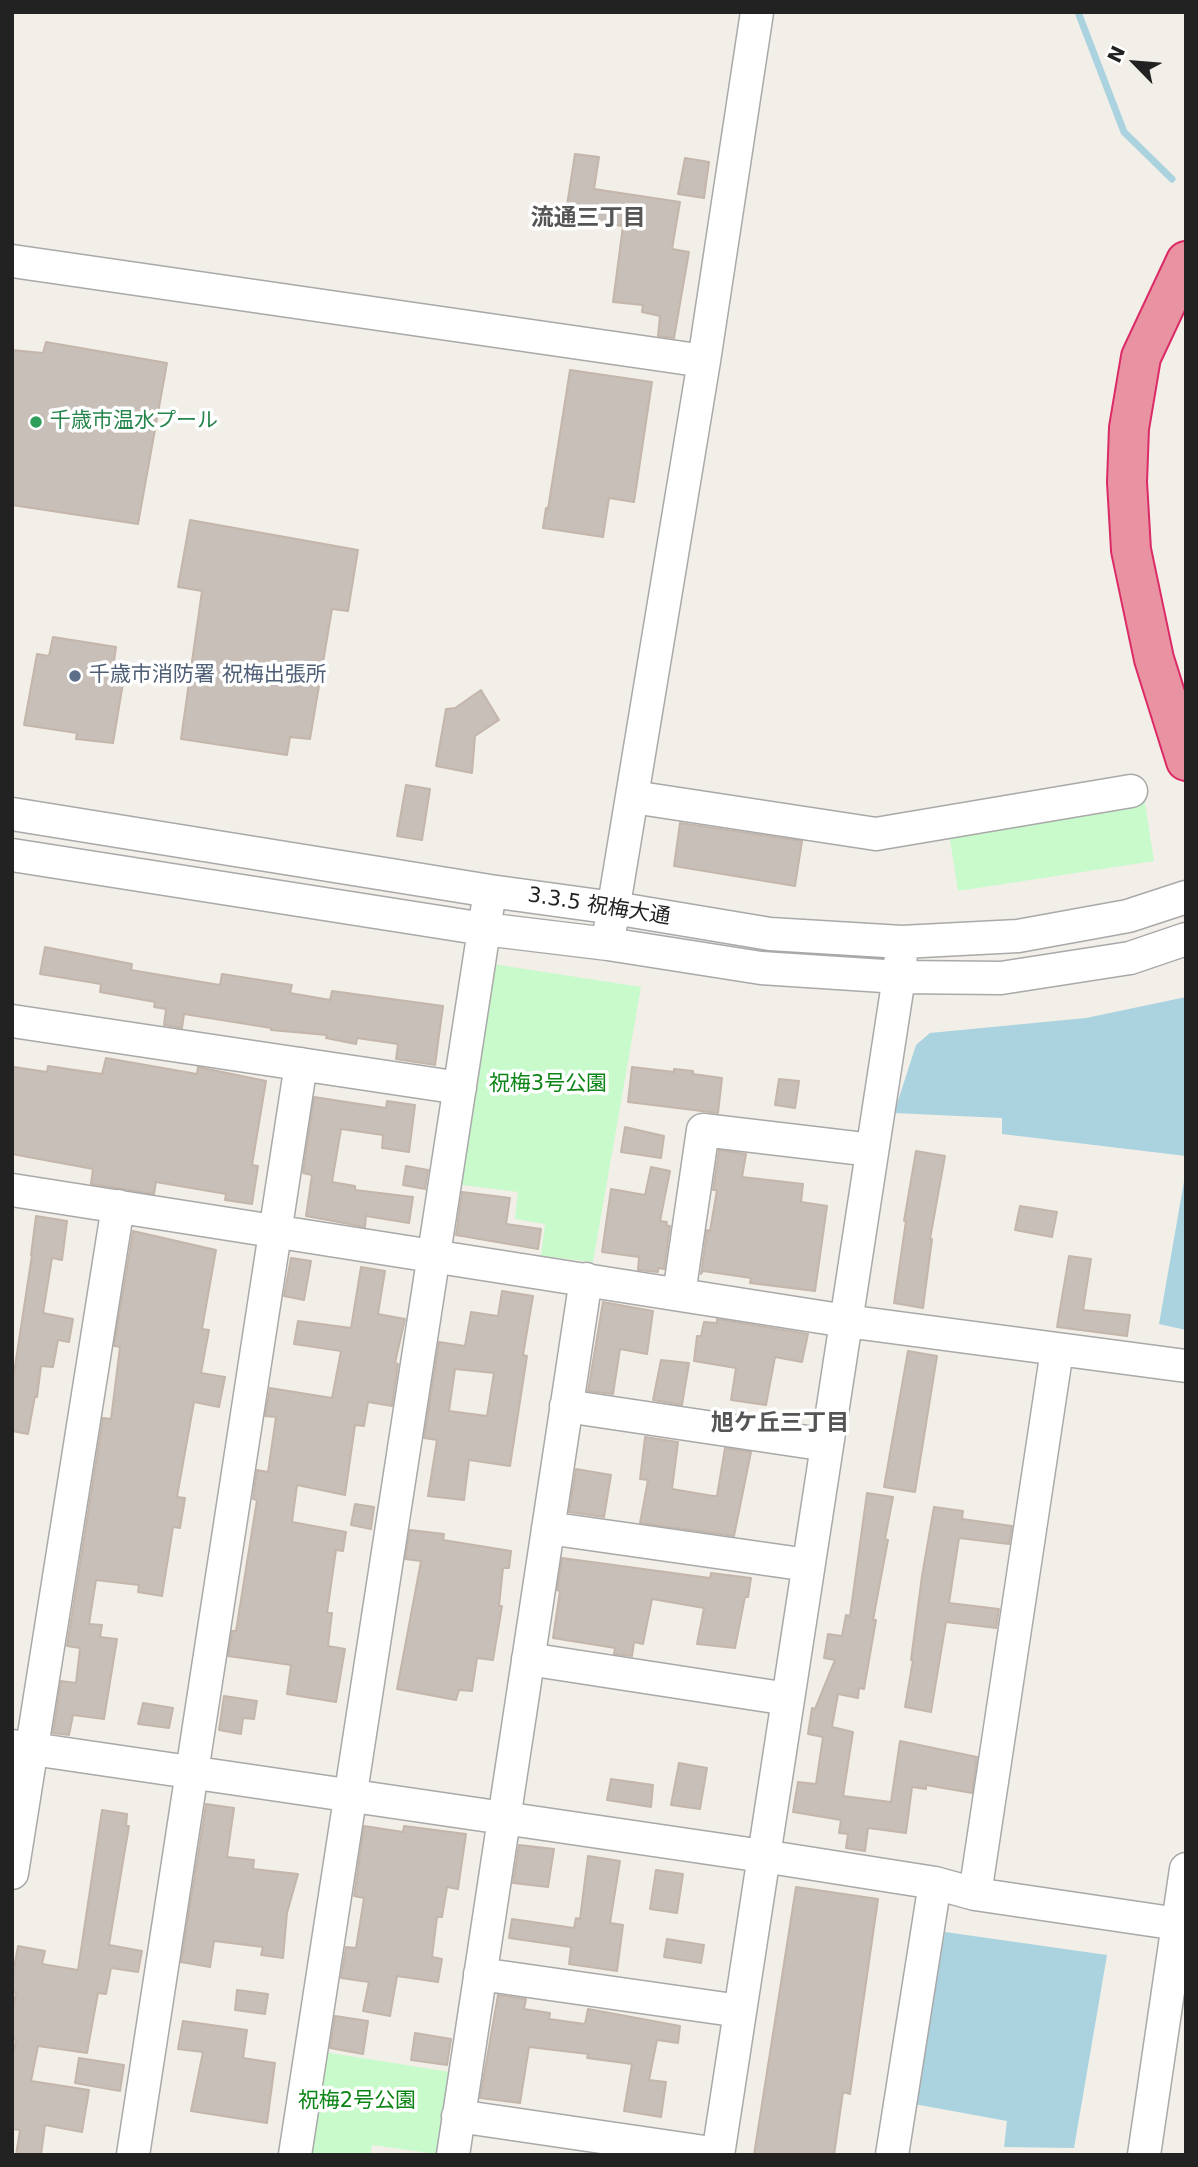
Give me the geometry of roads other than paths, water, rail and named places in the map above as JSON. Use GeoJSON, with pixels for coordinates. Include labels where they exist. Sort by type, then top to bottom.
{"type":"FeatureCollection","features":[{"type":"Feature","properties":{"kind":"highway"},"geometry":{"type":"LineString","coordinates":[[1186,261],[1141,357],[1129,428],[1127,482],[1131,550],[1154,659],[1186,761]]}},
{"type":"Feature","properties":{"kind":"highway"},"geometry":{"type":"LineString","coordinates":[[1186,308],[1154,394],[1146,456],[1150,552],[1186,681]]}},
{"type":"Feature","properties":{"kind":"street"},"geometry":{"type":"LineString","coordinates":[[608,944],[704,361],[757,12]]}},
{"type":"Feature","properties":{"kind":"street"},"geometry":{"type":"LineString","coordinates":[[12,261],[704,361]]}},
{"type":"Feature","properties":{"kind":"street"},"geometry":{"type":"LineString","coordinates":[[633,797],[876,834],[1131,791]]}},
{"type":"Feature","properties":{"kind":"street","name":"3.3.5 祝梅大通"},"geometry":{"type":"LineString","coordinates":[[12,814],[769,934],[902,942],[1018,936],[1128,916],[1186,897]]}},
{"type":"Feature","properties":{"kind":"street","name":"3.3.5 祝梅大通"},"geometry":{"type":"LineString","coordinates":[[12,855],[484,929],[608,944],[761,968],[899,977],[1001,978],[1130,958],[1186,939]]}},
{"type":"Feature","properties":{"kind":"street"},"geometry":{"type":"LineString","coordinates":[[295,2155],[490,891]]}},
{"type":"Feature","properties":{"kind":"street"},"geometry":{"type":"LineString","coordinates":[[458,2116],[718,2154],[899,977],[902,942]]}},
{"type":"Feature","properties":{"kind":"street"},"geometry":{"type":"LineString","coordinates":[[12,1021],[460,1088]]}},
{"type":"Feature","properties":{"kind":"street"},"geometry":{"type":"LineString","coordinates":[[134,2155],[301,1064]]}},
{"type":"Feature","properties":{"kind":"street"},"geometry":{"type":"LineString","coordinates":[[679,1294],[703,1130],[872,1150]]}},
{"type":"Feature","properties":{"kind":"street"},"geometry":{"type":"LineString","coordinates":[[12,1190],[846,1321],[1186,1366]]}},
{"type":"Feature","properties":{"kind":"street"},"geometry":{"type":"LineString","coordinates":[[12,1873],[22,1747],[118,1206]]}},
{"type":"Feature","properties":{"kind":"street"},"geometry":{"type":"LineString","coordinates":[[453,2155],[586,1279]]}},
{"type":"Feature","properties":{"kind":"street"},"geometry":{"type":"LineString","coordinates":[[975,1894],[1057,1350]]}},
{"type":"Feature","properties":{"kind":"street"},"geometry":{"type":"LineString","coordinates":[[566,1406],[827,1445]]}},
{"type":"Feature","properties":{"kind":"street"},"geometry":{"type":"LineString","coordinates":[[548,1528],[808,1565]]}},
{"type":"Feature","properties":{"kind":"street"},"geometry":{"type":"LineString","coordinates":[[528,1659],[788,1699]]}},
{"type":"Feature","properties":{"kind":"street"},"geometry":{"type":"LineString","coordinates":[[22,1747],[763,1856],[935,1883],[975,1894],[1178,1924]]}},
{"type":"Feature","properties":{"kind":"street"},"geometry":{"type":"LineString","coordinates":[[1144,2155],[1186,1869]]}},
{"type":"Feature","properties":{"kind":"street"},"geometry":{"type":"LineString","coordinates":[[892,2155],[935,1883]]}},
{"type":"Feature","properties":{"kind":"street"},"geometry":{"type":"LineString","coordinates":[[480,1974],[740,2011]]}},
{"type":"Feature","properties":{"kind":"water"},"geometry":{"type":"Polygon","coordinates":[[[1186,997],[1186,1156],[1002,1134],[1002,1118],[894,1113],[916,1045],[930,1033],[1086,1018],[1186,997]]]}},
{"type":"Feature","properties":{"kind":"water"},"geometry":{"type":"Polygon","coordinates":[[[1186,1170],[1186,1330],[1159,1324],[1186,1170]]]}},
{"type":"Feature","properties":{"kind":"water"},"geometry":{"type":"Polygon","coordinates":[[[945,1932],[1107,1955],[1074,2148],[1004,2147],[1007,2121],[914,2104],[945,1932]]]}},
{"type":"Feature","properties":{"kind":"waterway"},"geometry":{"type":"LineString","coordinates":[[1078,12],[1124,132],[1172,179]]}},
{"type":"Feature","properties":{"kind":"place","name":"千歳市温水プール"},"geometry":{"type":"Point","coordinates":[36,422]}},
{"type":"Feature","properties":{"kind":"place","name":"千歳市消防署 祝梅出張所"},"geometry":{"type":"Point","coordinates":[75,676]}},
{"type":"Feature","properties":{"kind":"district","name":"流通三丁目"},"geometry":{"type":"Point","coordinates":[588,219]}},
{"type":"Feature","properties":{"kind":"district","name":"旭ケ丘三丁目"},"geometry":{"type":"Point","coordinates":[780,1424]}},
{"type":"Feature","properties":{"kind":"park label","name":"祝梅3号公園"},"geometry":{"type":"Point","coordinates":[548,1085]}},
{"type":"Feature","properties":{"kind":"park label","name":"祝梅2号公園"},"geometry":{"type":"Point","coordinates":[357,2102]}}]}
